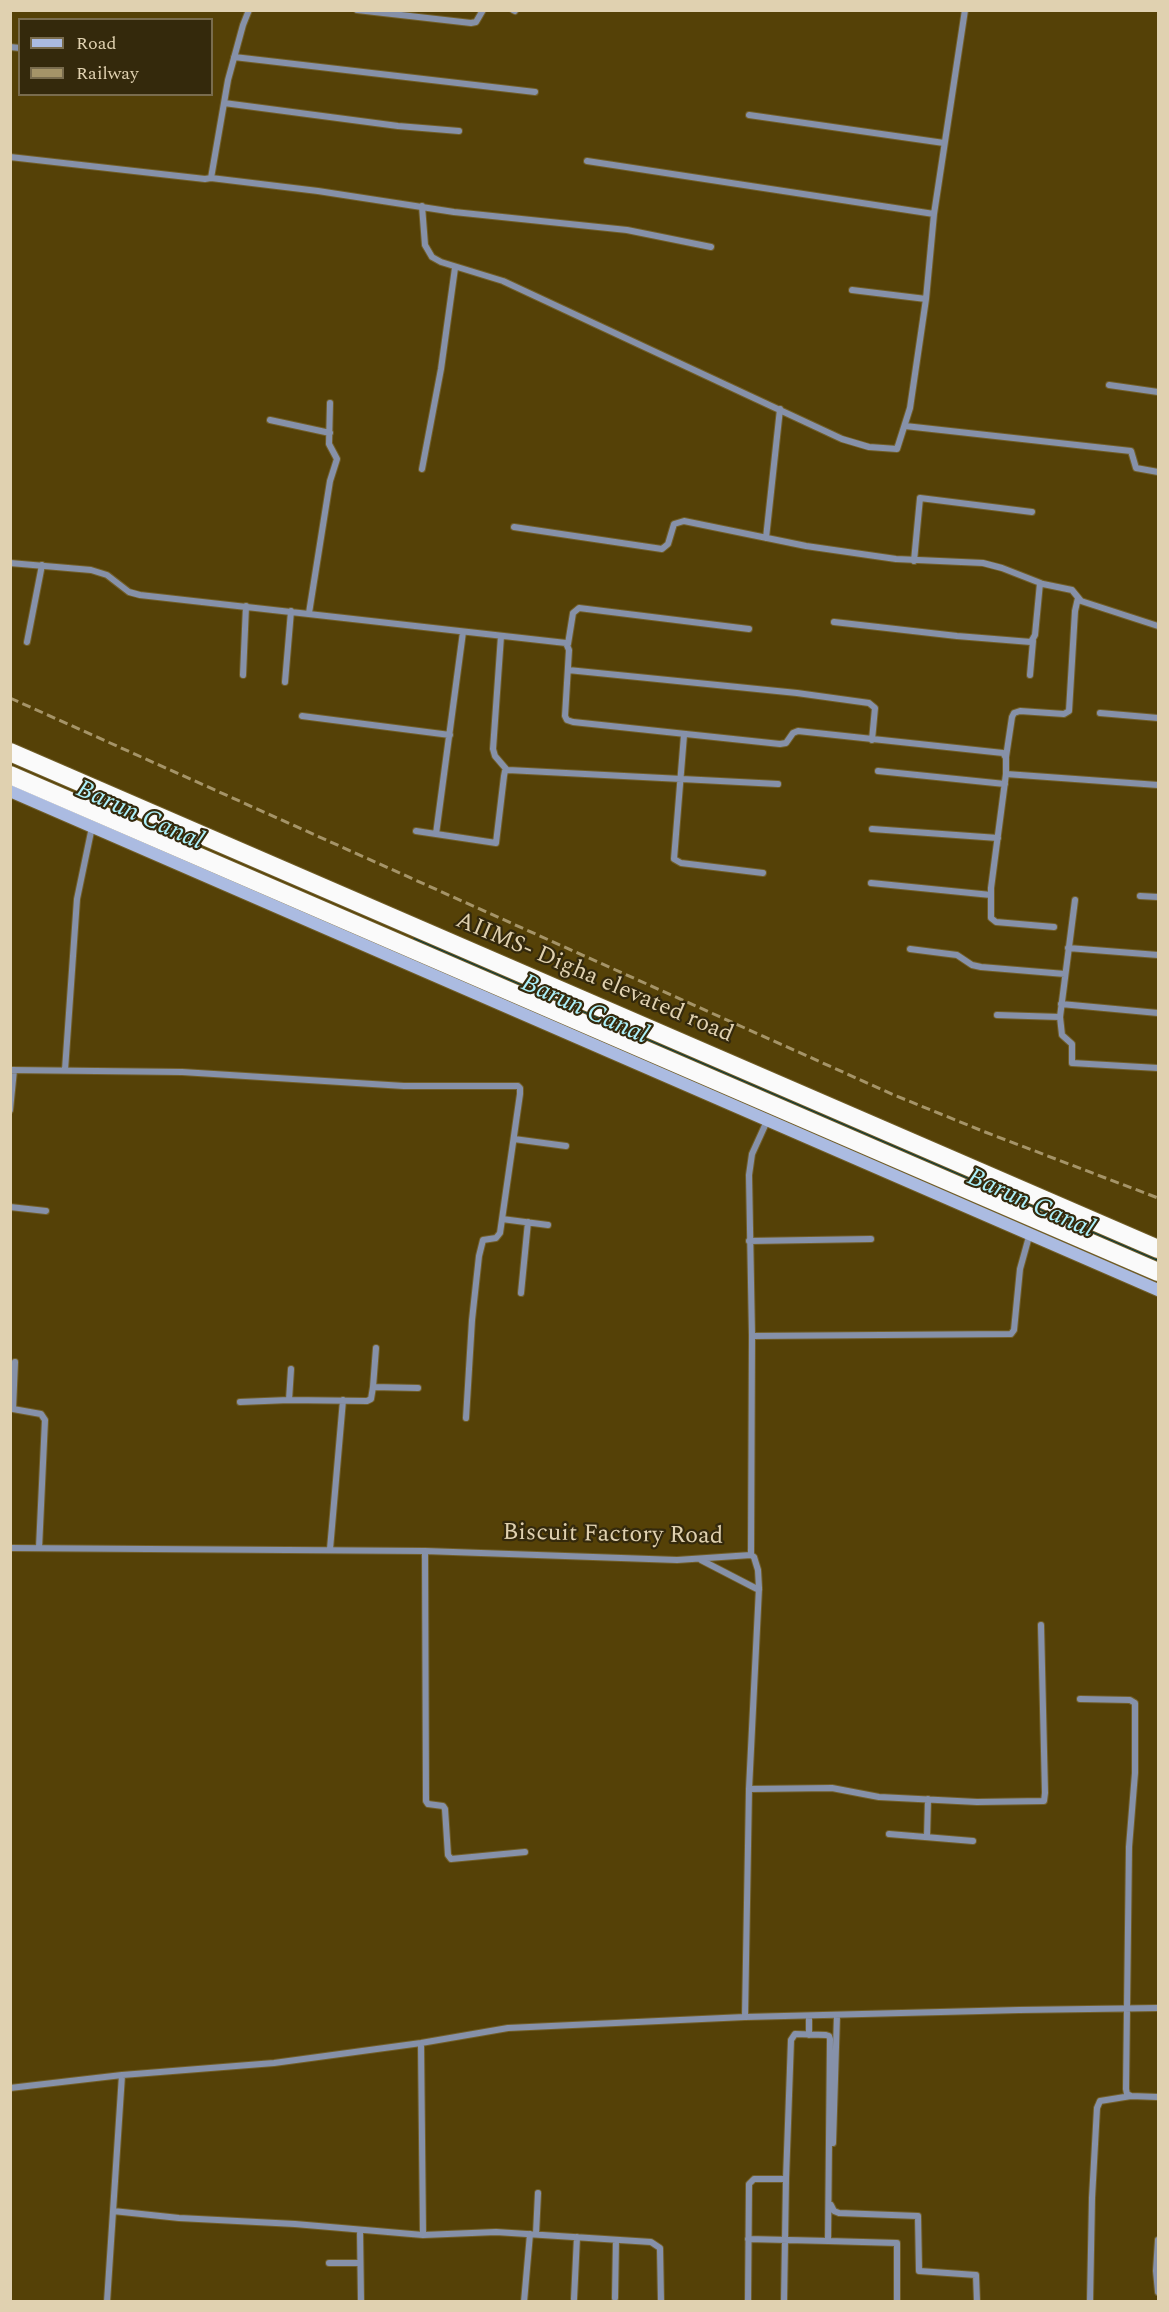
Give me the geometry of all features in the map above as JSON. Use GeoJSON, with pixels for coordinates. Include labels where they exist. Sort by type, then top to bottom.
{"type":"FeatureCollection","features":[{"type":"Feature","properties":{"kind":"highway","name":"AIIMS- Digha elevated road"},"geometry":{"type":"LineString","coordinates":[[10,752],[1158,1250]]}},
{"type":"Feature","properties":{"kind":"highway","name":"AIIMS- Digha elevated road"},"geometry":{"type":"LineString","coordinates":[[10,775],[1158,1272]]}},
{"type":"Feature","properties":{"kind":"main road"},"geometry":{"type":"LineString","coordinates":[[10,791],[1158,1290]]}},
{"type":"Feature","properties":{"kind":"street"},"geometry":{"type":"LineString","coordinates":[[211,178],[234,57],[249,10]]}},
{"type":"Feature","properties":{"kind":"street"},"geometry":{"type":"LineString","coordinates":[[357,10],[476,22],[483,10]]}},
{"type":"Feature","properties":{"kind":"street"},"geometry":{"type":"LineString","coordinates":[[422,206],[425,245],[432,257],[455,268],[503,281],[842,439],[869,447],[897,449],[910,408],[926,299],[934,214],[965,10]]}},
{"type":"Feature","properties":{"kind":"street"},"geometry":{"type":"LineString","coordinates":[[234,57],[535,92]]}},
{"type":"Feature","properties":{"kind":"street"},"geometry":{"type":"LineString","coordinates":[[224,103],[398,126],[459,131]]}},
{"type":"Feature","properties":{"kind":"street"},"geometry":{"type":"LineString","coordinates":[[749,115],[944,142]]}},
{"type":"Feature","properties":{"kind":"street"},"geometry":{"type":"LineString","coordinates":[[10,157],[211,178],[454,212],[627,230],[711,247]]}},
{"type":"Feature","properties":{"kind":"street"},"geometry":{"type":"LineString","coordinates":[[587,161],[934,214]]}},
{"type":"Feature","properties":{"kind":"street"},"geometry":{"type":"LineString","coordinates":[[422,469],[441,369],[455,268]]}},
{"type":"Feature","properties":{"kind":"street"},"geometry":{"type":"LineString","coordinates":[[852,290],[926,299]]}},
{"type":"Feature","properties":{"kind":"street"},"geometry":{"type":"LineString","coordinates":[[1109,385],[1158,392]]}},
{"type":"Feature","properties":{"kind":"street"},"geometry":{"type":"LineString","coordinates":[[309,613],[330,481],[337,459],[337,454],[330,446],[330,403]]}},
{"type":"Feature","properties":{"kind":"street"},"geometry":{"type":"LineString","coordinates":[[766,538],[780,409]]}},
{"type":"Feature","properties":{"kind":"street"},"geometry":{"type":"LineString","coordinates":[[270,420],[330,433]]}},
{"type":"Feature","properties":{"kind":"street"},"geometry":{"type":"LineString","coordinates":[[905,426],[1131,452],[1136,468],[1158,472]]}},
{"type":"Feature","properties":{"kind":"street"},"geometry":{"type":"LineString","coordinates":[[914,561],[920,498],[1032,512]]}},
{"type":"Feature","properties":{"kind":"street"},"geometry":{"type":"LineString","coordinates":[[514,527],[659,549],[667,547],[673,527],[678,521],[766,538],[914,561],[983,563],[1040,583],[1072,590],[1077,598],[1158,626]]}},
{"type":"Feature","properties":{"kind":"street"},"geometry":{"type":"LineString","coordinates":[[10,563],[80,568],[100,572],[134,594],[568,644]]}},
{"type":"Feature","properties":{"kind":"street"},"geometry":{"type":"LineString","coordinates":[[27,642],[42,565]]}},
{"type":"Feature","properties":{"kind":"street"},"geometry":{"type":"LineString","coordinates":[[1030,675],[1040,583]]}},
{"type":"Feature","properties":{"kind":"street"},"geometry":{"type":"LineString","coordinates":[[1054,927],[994,921],[991,914],[991,895],[1012,717],[1014,713],[1020,711],[1068,712],[1077,598]]}},
{"type":"Feature","properties":{"kind":"street"},"geometry":{"type":"LineString","coordinates":[[243,675],[246,606]]}},
{"type":"Feature","properties":{"kind":"street"},"geometry":{"type":"LineString","coordinates":[[749,629],[579,608],[573,613],[568,644],[565,718],[569,722],[780,744],[786,743],[793,733],[798,731],[1001,753],[1006,758]]}},
{"type":"Feature","properties":{"kind":"street"},"geometry":{"type":"LineString","coordinates":[[285,682],[291,611]]}},
{"type":"Feature","properties":{"kind":"street"},"geometry":{"type":"LineString","coordinates":[[834,622],[957,636],[1033,641]]}},
{"type":"Feature","properties":{"kind":"street"},"geometry":{"type":"LineString","coordinates":[[436,834],[463,632]]}},
{"type":"Feature","properties":{"kind":"street"},"geometry":{"type":"LineString","coordinates":[[501,636],[493,749],[495,756],[507,770],[778,784]]}},
{"type":"Feature","properties":{"kind":"street"},"geometry":{"type":"LineString","coordinates":[[568,670],[797,693],[869,703],[875,708],[872,740]]}},
{"type":"Feature","properties":{"kind":"street"},"geometry":{"type":"LineString","coordinates":[[1100,713],[1158,718]]}},
{"type":"Feature","properties":{"kind":"street"},"geometry":{"type":"LineString","coordinates":[[302,716],[450,735]]}},
{"type":"Feature","properties":{"kind":"street"},"geometry":{"type":"LineString","coordinates":[[684,735],[682,780],[674,852],[676,861],[763,873]]}},
{"type":"Feature","properties":{"kind":"street"},"geometry":{"type":"LineString","coordinates":[[416,831],[495,843],[504,776],[507,770]]}},
{"type":"Feature","properties":{"kind":"street"},"geometry":{"type":"LineString","coordinates":[[878,771],[1005,784]]}},
{"type":"Feature","properties":{"kind":"street"},"geometry":{"type":"LineString","coordinates":[[1006,774],[1158,785]]}},
{"type":"Feature","properties":{"kind":"street"},"geometry":{"type":"LineString","coordinates":[[65,1070],[77,899],[92,827]]}},
{"type":"Feature","properties":{"kind":"street"},"geometry":{"type":"LineString","coordinates":[[872,829],[998,838]]}},
{"type":"Feature","properties":{"kind":"street"},"geometry":{"type":"LineString","coordinates":[[871,883],[991,895]]}},
{"type":"Feature","properties":{"kind":"street"},"geometry":{"type":"LineString","coordinates":[[1140,896],[1158,897]]}},
{"type":"Feature","properties":{"kind":"street"},"geometry":{"type":"LineString","coordinates":[[1075,900],[1060,1017],[1062,1035],[1072,1044],[1071,1061],[1074,1065],[1158,1068]]}},
{"type":"Feature","properties":{"kind":"street"},"geometry":{"type":"LineString","coordinates":[[1068,948],[1158,955]]}},
{"type":"Feature","properties":{"kind":"street"},"geometry":{"type":"LineString","coordinates":[[910,949],[957,955],[981,967],[1065,974]]}},
{"type":"Feature","properties":{"kind":"street"},"geometry":{"type":"LineString","coordinates":[[1061,1004],[1158,1013]]}},
{"type":"Feature","properties":{"kind":"street"},"geometry":{"type":"LineString","coordinates":[[998,1015],[1060,1017]]}},
{"type":"Feature","properties":{"kind":"street"},"geometry":{"type":"LineString","coordinates":[[10,1110],[12,1070],[182,1072],[404,1086],[518,1086],[520,1094],[499,1237],[483,1240],[481,1244],[472,1320],[466,1418]]}},
{"type":"Feature","properties":{"kind":"street"},"geometry":{"type":"LineString","coordinates":[[751,1555],[750,1162],[755,1145],[767,1121]]}},
{"type":"Feature","properties":{"kind":"street"},"geometry":{"type":"LineString","coordinates":[[514,1139],[566,1146]]}},
{"type":"Feature","properties":{"kind":"street"},"geometry":{"type":"LineString","coordinates":[[10,1207],[46,1211]]}},
{"type":"Feature","properties":{"kind":"street"},"geometry":{"type":"LineString","coordinates":[[502,1219],[548,1225]]}},
{"type":"Feature","properties":{"kind":"street"},"geometry":{"type":"LineString","coordinates":[[521,1293],[528,1222]]}},
{"type":"Feature","properties":{"kind":"street"},"geometry":{"type":"LineString","coordinates":[[752,1336],[1011,1334],[1014,1330],[1020,1269],[1030,1233]]}},
{"type":"Feature","properties":{"kind":"street"},"geometry":{"type":"LineString","coordinates":[[750,1241],[871,1239]]}},
{"type":"Feature","properties":{"kind":"street"},"geometry":{"type":"LineString","coordinates":[[240,1402],[369,1401],[373,1387],[376,1348]]}},
{"type":"Feature","properties":{"kind":"street"},"geometry":{"type":"LineString","coordinates":[[15,1362],[13,1409],[41,1414],[45,1420],[39,1548]]}},
{"type":"Feature","properties":{"kind":"street"},"geometry":{"type":"LineString","coordinates":[[289,1400],[291,1369]]}},
{"type":"Feature","properties":{"kind":"street"},"geometry":{"type":"LineString","coordinates":[[373,1387],[418,1388]]}},
{"type":"Feature","properties":{"kind":"street"},"geometry":{"type":"LineString","coordinates":[[330,1549],[343,1400]]}},
{"type":"Feature","properties":{"kind":"street","name":"Biscuit Factory Road"},"geometry":{"type":"LineString","coordinates":[[10,1548],[330,1549],[700,1559],[751,1555],[754,1557],[758,1570],[759,1590],[749,1789],[745,2018]]}},
{"type":"Feature","properties":{"kind":"street"},"geometry":{"type":"LineString","coordinates":[[425,1551],[426,1801],[428,1804],[443,1806],[445,1809],[450,1859],[525,1852]]}},
{"type":"Feature","properties":{"kind":"street"},"geometry":{"type":"LineString","coordinates":[[700,1559],[759,1590]]}},
{"type":"Feature","properties":{"kind":"street"},"geometry":{"type":"LineString","coordinates":[[749,1789],[832,1788],[870,1796],[1044,1801],[1046,1793],[1041,1625]]}},
{"type":"Feature","properties":{"kind":"street"},"geometry":{"type":"LineString","coordinates":[[1080,1700],[1130,1700],[1135,1703],[1135,1773],[1128,1848],[1126,2009],[1126,2089],[1127,2094],[1131,2096]]}},
{"type":"Feature","properties":{"kind":"street"},"geometry":{"type":"LineString","coordinates":[[927,1837],[928,1799]]}},
{"type":"Feature","properties":{"kind":"street"},"geometry":{"type":"LineString","coordinates":[[889,1834],[973,1841]]}},
{"type":"Feature","properties":{"kind":"street"},"geometry":{"type":"LineString","coordinates":[[10,2088],[122,2075],[274,2063],[421,2043],[508,2028],[837,2015],[1158,2008]]}},
{"type":"Feature","properties":{"kind":"street"},"geometry":{"type":"LineString","coordinates":[[837,2015],[832,2210],[839,2213],[918,2216],[919,2271],[976,2275],[977,2301]]}},
{"type":"Feature","properties":{"kind":"street"},"geometry":{"type":"LineString","coordinates":[[809,2016],[809,2035]]}},
{"type":"Feature","properties":{"kind":"street"},"geometry":{"type":"LineString","coordinates":[[784,2301],[790,2040],[795,2034],[826,2035],[830,2039],[828,2241]]}},
{"type":"Feature","properties":{"kind":"street"},"geometry":{"type":"LineString","coordinates":[[421,2043],[423,2235]]}},
{"type":"Feature","properties":{"kind":"street"},"geometry":{"type":"LineString","coordinates":[[107,2301],[122,2075]]}},
{"type":"Feature","properties":{"kind":"street"},"geometry":{"type":"LineString","coordinates":[[1090,2301],[1097,2108],[1100,2101],[1131,2096],[1158,2097]]}},
{"type":"Feature","properties":{"kind":"street"},"geometry":{"type":"LineString","coordinates":[[748,2301],[749,2184],[751,2180],[786,2179]]}},
{"type":"Feature","properties":{"kind":"street"},"geometry":{"type":"LineString","coordinates":[[524,2301],[538,2193]]}},
{"type":"Feature","properties":{"kind":"street"},"geometry":{"type":"LineString","coordinates":[[113,2211],[179,2218],[423,2235],[496,2232],[651,2242],[660,2247],[661,2301]]}},
{"type":"Feature","properties":{"kind":"street"},"geometry":{"type":"LineString","coordinates":[[360,2230],[361,2301]]}},
{"type":"Feature","properties":{"kind":"street"},"geometry":{"type":"LineString","coordinates":[[574,2299],[577,2237]]}},
{"type":"Feature","properties":{"kind":"street"},"geometry":{"type":"LineString","coordinates":[[748,2239],[897,2243],[897,2301]]}},
{"type":"Feature","properties":{"kind":"street"},"geometry":{"type":"LineString","coordinates":[[615,2298],[616,2240]]}},
{"type":"Feature","properties":{"kind":"street"},"geometry":{"type":"LineString","coordinates":[[1158,2240],[1156,2271],[1158,2292]]}},
{"type":"Feature","properties":{"kind":"street"},"geometry":{"type":"LineString","coordinates":[[329,2263],[360,2263]]}},
{"type":"Feature","properties":{"kind":"waterway","name":"Barun Canal"},"geometry":{"type":"LineString","coordinates":[[418,938],[1158,1261]]}},
{"type":"Feature","properties":{"kind":"railway"},"geometry":{"type":"LineString","coordinates":[[10,698],[894,1095],[1158,1198]]}}]}
